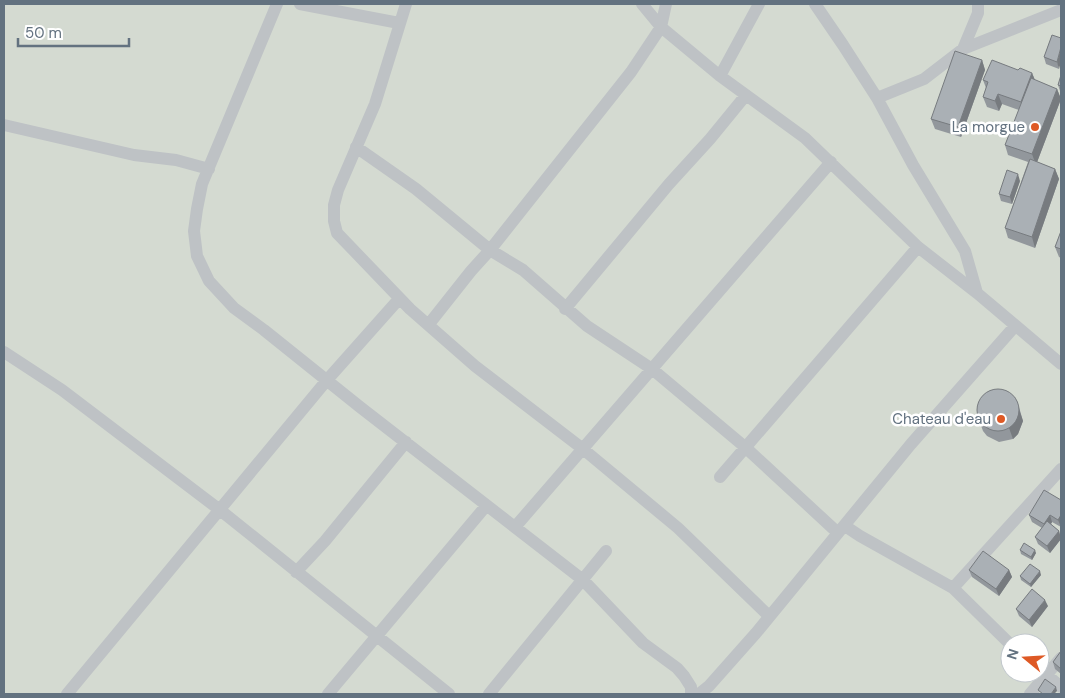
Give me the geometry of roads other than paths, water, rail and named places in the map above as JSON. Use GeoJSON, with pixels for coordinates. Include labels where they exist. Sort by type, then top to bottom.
{"type":"FeatureCollection","features":[{"type":"Feature","properties":{"kind":"street"},"geometry":{"type":"LineString","coordinates":[[277,4],[202,184],[196,209],[194,231],[197,256],[209,280],[234,308],[583,580],[643,643],[684,676],[692,693],[709,686],[739,653],[911,444],[1015,326]]}},
{"type":"Feature","properties":{"kind":"street"},"geometry":{"type":"LineString","coordinates":[[300,4],[399,24]]}},
{"type":"Feature","properties":{"kind":"street"},"geometry":{"type":"LineString","coordinates":[[406,4],[376,104],[338,190],[334,205],[334,221],[337,233],[399,299],[475,366],[584,449],[678,528],[769,616]]}},
{"type":"Feature","properties":{"kind":"street"},"geometry":{"type":"LineString","coordinates":[[642,4],[661,27],[720,76],[805,138],[918,247],[977,293],[1061,364]]}},
{"type":"Feature","properties":{"kind":"street"},"geometry":{"type":"LineString","coordinates":[[429,324],[490,250],[630,72],[661,27],[666,4]]}},
{"type":"Feature","properties":{"kind":"street"},"geometry":{"type":"LineString","coordinates":[[720,76],[759,4]]}},
{"type":"Feature","properties":{"kind":"street"},"geometry":{"type":"LineString","coordinates":[[814,4],[877,98],[913,165],[965,250],[977,293]]}},
{"type":"Feature","properties":{"kind":"street"},"geometry":{"type":"LineString","coordinates":[[963,49],[978,13],[978,4]]}},
{"type":"Feature","properties":{"kind":"street"},"geometry":{"type":"LineString","coordinates":[[877,98],[924,79],[963,49],[1061,10]]}},
{"type":"Feature","properties":{"kind":"street"},"geometry":{"type":"LineString","coordinates":[[565,309],[746,95]]}},
{"type":"Feature","properties":{"kind":"street"},"geometry":{"type":"LineString","coordinates":[[4,125],[134,156],[176,160],[209,169]]}},
{"type":"Feature","properties":{"kind":"street"},"geometry":{"type":"LineString","coordinates":[[356,147],[416,189],[490,250],[523,270],[586,326],[652,369],[841,529],[860,536],[953,588],[1000,634]]}},
{"type":"Feature","properties":{"kind":"street"},"geometry":{"type":"LineString","coordinates":[[515,527],[831,162]]}},
{"type":"Feature","properties":{"kind":"street"},"geometry":{"type":"LineString","coordinates":[[720,477],[918,247]]}},
{"type":"Feature","properties":{"kind":"street"},"geometry":{"type":"LineString","coordinates":[[72,693],[327,380],[399,299]]}},
{"type":"Feature","properties":{"kind":"street"},"geometry":{"type":"LineString","coordinates":[[4,352],[62,390],[220,510],[449,694]]}},
{"type":"Feature","properties":{"kind":"street"},"geometry":{"type":"LineString","coordinates":[[296,572],[325,541],[406,442]]}},
{"type":"Feature","properties":{"kind":"street"},"geometry":{"type":"LineString","coordinates":[[953,588],[1061,469]]}},
{"type":"Feature","properties":{"kind":"street"},"geometry":{"type":"LineString","coordinates":[[328,694],[486,506]]}},
{"type":"Feature","properties":{"kind":"street"},"geometry":{"type":"LineString","coordinates":[[489,694],[606,551]]}},
{"type":"Feature","properties":{"kind":"street"},"geometry":{"type":"LineString","coordinates":[[1050,667],[1061,658]]}},
{"type":"Feature","properties":{"kind":"street"},"geometry":{"type":"LineString","coordinates":[[1050,678],[1061,687]]}},
{"type":"Feature","properties":{"kind":"street"},"geometry":{"type":"LineString","coordinates":[[1030,694],[1036,683]]}},
{"type":"Feature","properties":{"kind":"place","name":"La morgue"},"geometry":{"type":"Point","coordinates":[1035,127]}},
{"type":"Feature","properties":{"kind":"place","name":"Chateau d'eau"},"geometry":{"type":"Point","coordinates":[1001,419]}}]}
